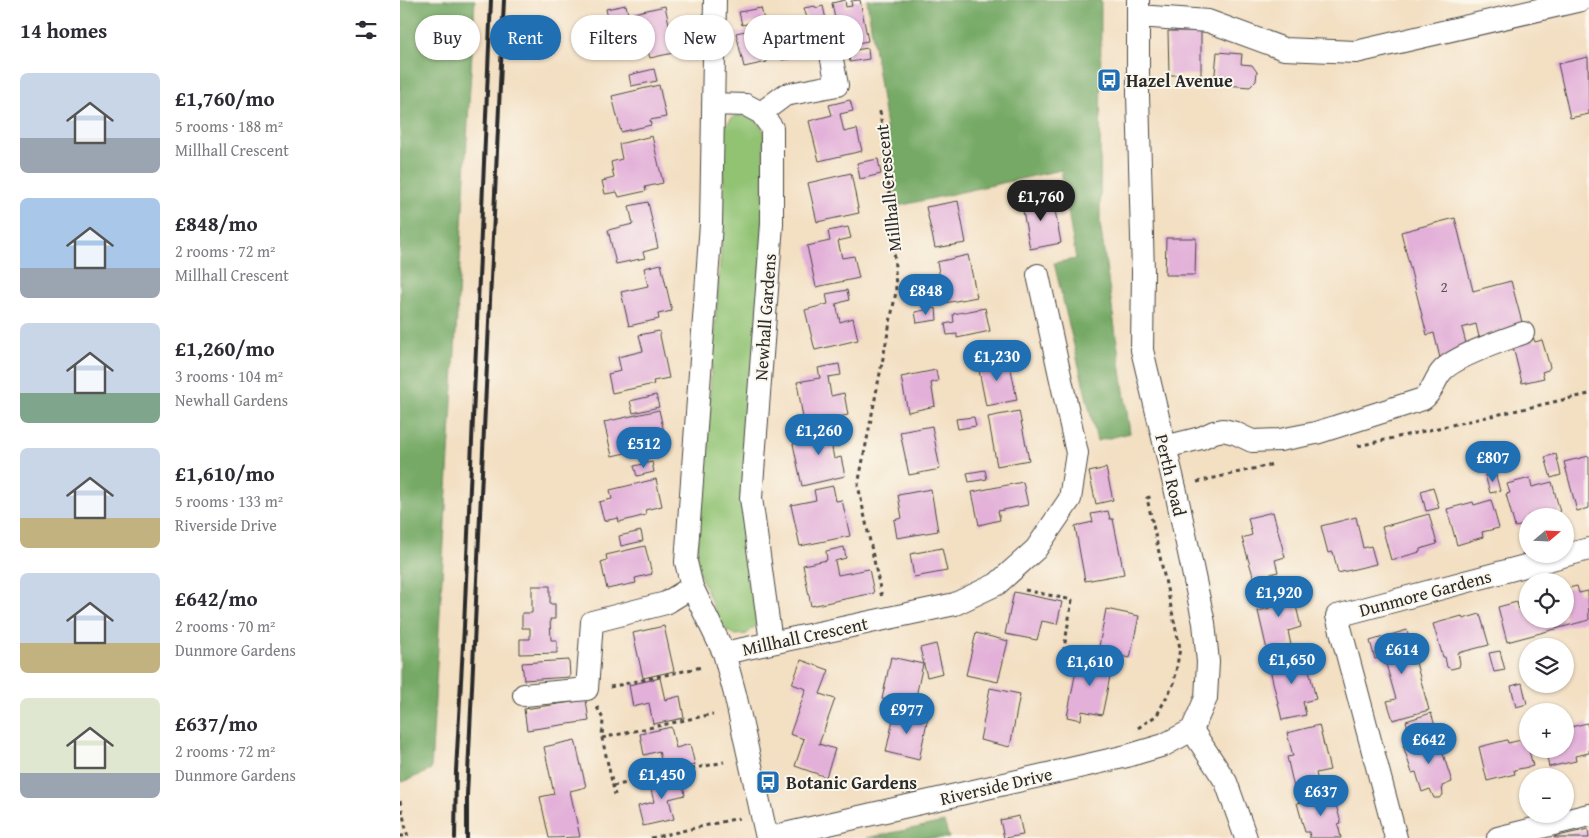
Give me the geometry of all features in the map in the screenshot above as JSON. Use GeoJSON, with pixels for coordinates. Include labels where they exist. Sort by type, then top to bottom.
{"type":"FeatureCollection","features":[{"type":"Feature","properties":{"kind":"street"},"geometry":{"type":"LineString","coordinates":[[715,0],[712,224],[686,562],[692,587],[724,653],[767,838]]}},
{"type":"Feature","properties":{"kind":"street"},"geometry":{"type":"LineString","coordinates":[[1138,8],[1208,21],[1284,49],[1356,52],[1581,0]]}},
{"type":"Feature","properties":{"kind":"street","name":"Perth Road"},"geometry":{"type":"LineString","coordinates":[[1138,8],[1138,95],[1143,272],[1142,350],[1176,492],[1204,623],[1208,662],[1206,698],[1192,730]]}},
{"type":"Feature","properties":{"kind":"street"},"geometry":{"type":"LineString","coordinates":[[713,104],[746,105],[761,113],[784,95],[837,85],[832,60]]}},
{"type":"Feature","properties":{"kind":"street","name":"Newhall Gardens"},"geometry":{"type":"LineString","coordinates":[[761,113],[772,128],[772,224],[751,498],[771,642]]}},
{"type":"Feature","properties":{"kind":"street","name":"Millhall Crescent"},"geometry":{"type":"LineString","coordinates":[[724,653],[955,604],[997,584],[1036,549],[1070,499],[1077,453],[1038,275]]}},
{"type":"Feature","properties":{"kind":"street"},"geometry":{"type":"LineString","coordinates":[[1165,447],[1223,430],[1252,441],[1280,440],[1341,426],[1423,400],[1429,395],[1442,370],[1450,364],[1490,345],[1523,334]]}},
{"type":"Feature","properties":{"kind":"street","name":"Dunmore Gardens"},"geometry":{"type":"LineString","coordinates":[[1396,838],[1337,616],[1589,549]]}},
{"type":"Feature","properties":{"kind":"street"},"geometry":{"type":"LineString","coordinates":[[524,695],[587,689],[592,622],[666,603],[692,587]]}},
{"type":"Feature","properties":{"kind":"street"},"geometry":{"type":"LineString","coordinates":[[1192,730],[1226,782],[1246,838]]}},
{"type":"Feature","properties":{"kind":"street","name":"Riverside Drive"},"geometry":{"type":"LineString","coordinates":[[767,838],[1127,756],[1164,745],[1192,730]]}},
{"type":"Feature","properties":{"kind":"street"},"geometry":{"type":"LineString","coordinates":[[1498,838],[1589,815]]}},
{"type":"Feature","properties":{"kind":"path","name":"Millhall Crescent"},"geometry":{"type":"LineString","coordinates":[[880,111],[893,223],[896,292],[858,485],[886,619]]}},
{"type":"Feature","properties":{"kind":"path"},"geometry":{"type":"LineString","coordinates":[[1356,446],[1589,394]]}},
{"type":"Feature","properties":{"kind":"path"},"geometry":{"type":"LineString","coordinates":[[1133,731],[1157,715],[1174,683],[1180,648],[1146,498],[1176,492],[1201,481],[1278,464]]}},
{"type":"Feature","properties":{"kind":"path"},"geometry":{"type":"LineString","coordinates":[[997,584],[1072,600],[1064,649]]}},
{"type":"Feature","properties":{"kind":"path"},"geometry":{"type":"LineString","coordinates":[[615,795],[602,738],[604,719],[587,689],[616,687],[702,667]]}},
{"type":"Feature","properties":{"kind":"path"},"geometry":{"type":"LineString","coordinates":[[602,738],[713,714]]}},
{"type":"Feature","properties":{"kind":"path"},"geometry":{"type":"LineString","coordinates":[[613,786],[724,762]]}},
{"type":"Feature","properties":{"kind":"path"},"geometry":{"type":"LineString","coordinates":[[400,801],[408,837],[400,836]]}},
{"type":"Feature","properties":{"kind":"path"},"geometry":{"type":"LineString","coordinates":[[651,838],[761,813]]}},
{"type":"Feature","properties":{"kind":"green space"},"geometry":{"type":"Polygon","coordinates":[[[400,0],[475,0],[474,15],[415,15],[415,60],[472,60],[431,770],[403,782],[400,781],[400,0]]]}},
{"type":"Feature","properties":{"kind":"green space"},"geometry":{"type":"Polygon","coordinates":[[[867,0],[1101,0],[1100,223],[1130,433],[1097,441],[1054,263],[1076,259],[1061,170],[898,206],[867,0]]]}},
{"type":"Feature","properties":{"kind":"green space"},"geometry":{"type":"Polygon","coordinates":[[[734,116],[752,116],[764,130],[758,623],[747,634],[735,635],[722,627],[696,565],[723,225],[724,127],[734,116]]]}},
{"type":"Feature","properties":{"kind":"green space"},"geometry":{"type":"Polygon","coordinates":[[[944,822],[949,838],[867,838],[944,822]]]}},
{"type":"Feature","properties":{"kind":"building"},"geometry":{"type":"Polygon","coordinates":[[[845,0],[846,7],[852,6],[851,1],[860,0],[863,15],[834,15],[832,3],[845,0]]]}},
{"type":"Feature","properties":{"kind":"building"},"geometry":{"type":"Polygon","coordinates":[[[626,5],[628,14],[607,15],[606,9],[626,5]]]}},
{"type":"Feature","properties":{"kind":"building"},"geometry":{"type":"Polygon","coordinates":[[[665,6],[667,15],[665,15],[665,55],[655,57],[655,15],[633,15],[633,13],[665,6]]]}},
{"type":"Feature","properties":{"kind":"building"},"geometry":{"type":"Polygon","coordinates":[[[823,6],[825,15],[806,15],[804,8],[823,6]]]}},
{"type":"Feature","properties":{"kind":"building"},"geometry":{"type":"Polygon","coordinates":[[[761,8],[763,15],[744,15],[744,25],[742,25],[739,12],[761,8]]]}},
{"type":"Feature","properties":{"kind":"building"},"geometry":{"type":"Polygon","coordinates":[[[863,15],[868,41],[863,42],[863,15]]]}},
{"type":"Feature","properties":{"kind":"building"},"geometry":{"type":"Polygon","coordinates":[[[744,31],[744,60],[767,60],[767,62],[744,67],[736,33],[744,31]]]}},
{"type":"Feature","properties":{"kind":"building"},"geometry":{"type":"Polygon","coordinates":[[[1168,31],[1201,31],[1201,75],[1169,75],[1168,31]]]}},
{"type":"Feature","properties":{"kind":"building"},"geometry":{"type":"Polygon","coordinates":[[[868,48],[869,59],[863,60],[863,49],[868,48]]]}},
{"type":"Feature","properties":{"kind":"building"},"geometry":{"type":"Polygon","coordinates":[[[1217,52],[1242,54],[1241,64],[1252,65],[1257,72],[1256,81],[1250,87],[1214,84],[1217,52]]]}},
{"type":"Feature","properties":{"kind":"building"},"geometry":{"type":"Polygon","coordinates":[[[1588,57],[1589,114],[1570,118],[1558,64],[1588,57]]]}},
{"type":"Feature","properties":{"kind":"building"},"geometry":{"type":"Polygon","coordinates":[[[654,69],[657,81],[631,86],[629,75],[654,69]]]}},
{"type":"Feature","properties":{"kind":"building"},"geometry":{"type":"Polygon","coordinates":[[[659,85],[666,117],[650,120],[651,125],[621,132],[612,96],[659,85]]]}},
{"type":"Feature","properties":{"kind":"building"},"geometry":{"type":"Polygon","coordinates":[[[850,100],[853,111],[840,114],[844,132],[857,129],[862,151],[819,161],[809,121],[832,115],[829,105],[850,100]]]}},
{"type":"Feature","properties":{"kind":"building"},"geometry":{"type":"Polygon","coordinates":[[[652,136],[663,183],[645,187],[646,191],[619,197],[617,192],[605,194],[602,181],[614,178],[611,162],[622,159],[619,144],[652,136]]]}},
{"type":"Feature","properties":{"kind":"building"},"geometry":{"type":"Polygon","coordinates":[[[878,159],[881,174],[860,179],[857,163],[878,159]]]}},
{"type":"Feature","properties":{"kind":"building"},"geometry":{"type":"Polygon","coordinates":[[[851,173],[859,213],[817,222],[808,183],[851,173]]]}},
{"type":"Feature","properties":{"kind":"building"},"geometry":{"type":"Polygon","coordinates":[[[1052,194],[1061,243],[1030,249],[1021,200],[1052,194]]]}},
{"type":"Feature","properties":{"kind":"building"},"geometry":{"type":"Polygon","coordinates":[[[958,201],[966,243],[935,248],[926,207],[958,201]]]}},
{"type":"Feature","properties":{"kind":"building"},"geometry":{"type":"Polygon","coordinates":[[[648,202],[658,248],[643,252],[645,258],[616,264],[608,230],[633,224],[629,206],[648,202]]]}},
{"type":"Feature","properties":{"kind":"building"},"geometry":{"type":"Polygon","coordinates":[[[1455,218],[1473,291],[1511,281],[1523,326],[1479,337],[1476,324],[1462,328],[1468,351],[1440,358],[1434,333],[1427,335],[1401,232],[1455,218]]]}},
{"type":"Feature","properties":{"kind":"building"},"geometry":{"type":"Polygon","coordinates":[[[848,227],[851,238],[838,241],[842,258],[854,256],[859,278],[816,287],[807,246],[830,241],[828,231],[848,227]]]}},
{"type":"Feature","properties":{"kind":"building"},"geometry":{"type":"Polygon","coordinates":[[[1166,238],[1196,238],[1195,275],[1165,275],[1166,238]]]}},
{"type":"Feature","properties":{"kind":"building"},"geometry":{"type":"Polygon","coordinates":[[[968,255],[977,297],[945,303],[937,262],[968,255]]]}},
{"type":"Feature","properties":{"kind":"building"},"geometry":{"type":"Polygon","coordinates":[[[661,264],[672,311],[658,314],[659,319],[629,326],[621,292],[648,286],[644,268],[661,264]]]}},
{"type":"Feature","properties":{"kind":"building"},"geometry":{"type":"Polygon","coordinates":[[[847,290],[849,300],[836,304],[840,322],[853,318],[858,340],[815,350],[805,310],[828,304],[826,294],[847,290]]]}},
{"type":"Feature","properties":{"kind":"building"},"geometry":{"type":"Polygon","coordinates":[[[936,308],[937,320],[917,323],[915,312],[936,308]]]}},
{"type":"Feature","properties":{"kind":"building"},"geometry":{"type":"Polygon","coordinates":[[[985,308],[990,331],[957,338],[957,334],[947,335],[945,324],[954,322],[953,314],[985,308]]]}},
{"type":"Feature","properties":{"kind":"building"},"geometry":{"type":"Polygon","coordinates":[[[659,331],[669,378],[653,381],[654,384],[612,393],[608,374],[621,371],[618,357],[643,351],[639,335],[659,331]]]}},
{"type":"Feature","properties":{"kind":"building"},"geometry":{"type":"Polygon","coordinates":[[[1533,337],[1535,342],[1542,340],[1550,367],[1542,372],[1544,378],[1522,383],[1512,343],[1533,337]]]}},
{"type":"Feature","properties":{"kind":"building"},"geometry":{"type":"Polygon","coordinates":[[[1009,359],[1017,400],[986,406],[978,365],[1009,359]]]}},
{"type":"Feature","properties":{"kind":"building"},"geometry":{"type":"Polygon","coordinates":[[[839,364],[841,375],[828,377],[831,396],[844,393],[848,415],[804,424],[797,382],[820,378],[818,368],[839,364]]]}},
{"type":"Feature","properties":{"kind":"building"},"geometry":{"type":"Polygon","coordinates":[[[936,370],[938,381],[931,383],[935,406],[908,412],[901,377],[936,370]]]}},
{"type":"Feature","properties":{"kind":"building"},"geometry":{"type":"Polygon","coordinates":[[[656,395],[659,407],[633,413],[630,401],[656,395]]]}},
{"type":"Feature","properties":{"kind":"building"},"geometry":{"type":"Polygon","coordinates":[[[659,410],[666,441],[650,444],[651,447],[612,456],[604,422],[659,410]]]}},
{"type":"Feature","properties":{"kind":"building"},"geometry":{"type":"Polygon","coordinates":[[[1019,411],[1029,460],[997,466],[988,417],[1019,411]]]}},
{"type":"Feature","properties":{"kind":"building"},"geometry":{"type":"Polygon","coordinates":[[[974,417],[976,426],[958,429],[956,419],[974,417]]]}},
{"type":"Feature","properties":{"kind":"building"},"geometry":{"type":"Polygon","coordinates":[[[834,424],[839,446],[832,448],[834,459],[841,457],[845,476],[802,486],[793,444],[808,440],[806,431],[834,424]]]}},
{"type":"Feature","properties":{"kind":"building"},"geometry":{"type":"Polygon","coordinates":[[[932,426],[940,469],[909,475],[900,432],[932,426]]]}},
{"type":"Feature","properties":{"kind":"building"},"geometry":{"type":"Polygon","coordinates":[[[1556,454],[1561,475],[1551,478],[1545,457],[1556,454]]]}},
{"type":"Feature","properties":{"kind":"building"},"geometry":{"type":"Polygon","coordinates":[[[1589,456],[1589,508],[1577,511],[1564,462],[1589,456]]]}},
{"type":"Feature","properties":{"kind":"building"},"geometry":{"type":"Polygon","coordinates":[[[652,462],[654,472],[637,476],[634,466],[652,462]]]}},
{"type":"Feature","properties":{"kind":"building"},"geometry":{"type":"Polygon","coordinates":[[[1106,468],[1113,500],[1096,504],[1089,472],[1106,468]]]}},
{"type":"Feature","properties":{"kind":"building"},"geometry":{"type":"Polygon","coordinates":[[[985,470],[987,479],[969,482],[967,473],[985,470]]]}},
{"type":"Feature","properties":{"kind":"building"},"geometry":{"type":"Polygon","coordinates":[[[1495,472],[1500,491],[1490,493],[1485,475],[1495,472]]]}},
{"type":"Feature","properties":{"kind":"building"},"geometry":{"type":"Polygon","coordinates":[[[1530,478],[1532,487],[1552,482],[1559,508],[1519,508],[1519,526],[1515,527],[1506,494],[1510,493],[1507,484],[1530,478]]]}},
{"type":"Feature","properties":{"kind":"building"},"geometry":{"type":"Polygon","coordinates":[[[656,479],[662,506],[645,510],[646,515],[619,522],[618,518],[604,521],[599,502],[612,499],[610,490],[656,479]]]}},
{"type":"Feature","properties":{"kind":"building"},"geometry":{"type":"Polygon","coordinates":[[[1023,482],[1028,505],[998,511],[1000,520],[979,525],[972,492],[1023,482]]]}},
{"type":"Feature","properties":{"kind":"building"},"geometry":{"type":"Polygon","coordinates":[[[833,486],[836,501],[842,500],[850,536],[800,546],[791,505],[816,500],[814,490],[833,486]]]}},
{"type":"Feature","properties":{"kind":"building"},"geometry":{"type":"Polygon","coordinates":[[[1433,487],[1439,508],[1426,511],[1421,491],[1433,487]]]}},
{"type":"Feature","properties":{"kind":"building"},"geometry":{"type":"Polygon","coordinates":[[[931,489],[938,531],[897,538],[894,520],[902,518],[898,495],[931,489]]]}},
{"type":"Feature","properties":{"kind":"building"},"geometry":{"type":"Polygon","coordinates":[[[1491,500],[1499,528],[1482,532],[1483,537],[1457,545],[1447,509],[1473,502],[1474,505],[1491,500]]]}},
{"type":"Feature","properties":{"kind":"building"},"geometry":{"type":"Polygon","coordinates":[[[1108,511],[1110,519],[1113,519],[1124,574],[1085,581],[1075,526],[1093,522],[1091,514],[1108,511]]]}},
{"type":"Feature","properties":{"kind":"building"},"geometry":{"type":"Polygon","coordinates":[[[1273,512],[1285,557],[1275,560],[1278,572],[1254,579],[1242,538],[1252,535],[1248,518],[1273,512]]]}},
{"type":"Feature","properties":{"kind":"building"},"geometry":{"type":"Polygon","coordinates":[[[1429,514],[1437,544],[1420,549],[1420,552],[1391,560],[1382,527],[1429,514]]]}},
{"type":"Feature","properties":{"kind":"building"},"geometry":{"type":"Polygon","coordinates":[[[1356,517],[1363,548],[1371,546],[1376,564],[1338,573],[1333,552],[1328,553],[1321,526],[1356,517]]]}},
{"type":"Feature","properties":{"kind":"building"},"geometry":{"type":"Polygon","coordinates":[[[641,531],[643,541],[621,546],[619,536],[641,531]]]}},
{"type":"Feature","properties":{"kind":"building"},"geometry":{"type":"Polygon","coordinates":[[[645,546],[652,574],[635,578],[636,583],[607,589],[601,562],[607,560],[606,555],[645,546]]]}},
{"type":"Feature","properties":{"kind":"building"},"geometry":{"type":"Polygon","coordinates":[[[844,547],[846,558],[835,561],[838,575],[869,569],[874,593],[811,606],[803,565],[827,560],[826,551],[844,547]]]}},
{"type":"Feature","properties":{"kind":"building"},"geometry":{"type":"Polygon","coordinates":[[[942,548],[947,571],[914,577],[910,554],[942,548]]]}},
{"type":"Feature","properties":{"kind":"building"},"geometry":{"type":"Polygon","coordinates":[[[1291,585],[1301,627],[1288,631],[1291,645],[1267,650],[1258,611],[1270,608],[1266,591],[1291,585]]]}},
{"type":"Feature","properties":{"kind":"building"},"geometry":{"type":"Polygon","coordinates":[[[532,586],[550,586],[550,604],[555,604],[555,619],[550,619],[551,640],[557,640],[557,653],[520,654],[520,639],[530,639],[530,628],[522,628],[522,613],[532,613],[532,586]]]}},
{"type":"Feature","properties":{"kind":"building"},"geometry":{"type":"Polygon","coordinates":[[[1577,586],[1579,593],[1588,591],[1589,620],[1574,624],[1574,587],[1577,586]]]}},
{"type":"Feature","properties":{"kind":"building"},"geometry":{"type":"Polygon","coordinates":[[[1014,592],[1062,602],[1057,624],[1042,621],[1037,640],[1005,634],[1014,592]]]}},
{"type":"Feature","properties":{"kind":"building"},"geometry":{"type":"Polygon","coordinates":[[[1517,602],[1519,628],[1559,628],[1507,642],[1498,607],[1517,602]]]}},
{"type":"Feature","properties":{"kind":"building"},"geometry":{"type":"Polygon","coordinates":[[[1106,609],[1139,616],[1130,658],[1098,652],[1106,609]]]}},
{"type":"Feature","properties":{"kind":"building"},"geometry":{"type":"Polygon","coordinates":[[[1480,614],[1489,645],[1458,653],[1459,667],[1451,669],[1447,667],[1433,624],[1462,616],[1463,619],[1480,614]]]}},
{"type":"Feature","properties":{"kind":"building"},"geometry":{"type":"Polygon","coordinates":[[[664,626],[674,671],[643,678],[633,633],[664,626]]]}},
{"type":"Feature","properties":{"kind":"building"},"geometry":{"type":"Polygon","coordinates":[[[1407,630],[1429,710],[1393,720],[1387,701],[1396,699],[1384,657],[1375,659],[1370,641],[1407,630]]]}},
{"type":"Feature","properties":{"kind":"building"},"geometry":{"type":"Polygon","coordinates":[[[976,633],[1008,641],[998,682],[966,675],[976,633]]]}},
{"type":"Feature","properties":{"kind":"building"},"geometry":{"type":"Polygon","coordinates":[[[936,644],[943,673],[927,677],[920,648],[936,644]]]}},
{"type":"Feature","properties":{"kind":"building"},"geometry":{"type":"Polygon","coordinates":[[[1500,651],[1505,670],[1494,672],[1489,653],[1500,651]]]}},
{"type":"Feature","properties":{"kind":"building"},"geometry":{"type":"Polygon","coordinates":[[[1305,653],[1316,699],[1303,702],[1306,715],[1282,720],[1268,661],[1305,653]]]}},
{"type":"Feature","properties":{"kind":"building"},"geometry":{"type":"Polygon","coordinates":[[[1079,655],[1113,662],[1102,715],[1082,711],[1081,720],[1067,717],[1079,655]]]}},
{"type":"Feature","properties":{"kind":"building"},"geometry":{"type":"Polygon","coordinates":[[[891,657],[923,664],[914,706],[882,699],[891,657]]]}},
{"type":"Feature","properties":{"kind":"building"},"geometry":{"type":"Polygon","coordinates":[[[569,660],[570,677],[524,680],[522,663],[569,660]]]}},
{"type":"Feature","properties":{"kind":"building"},"geometry":{"type":"Polygon","coordinates":[[[801,660],[829,670],[820,694],[835,699],[819,744],[835,749],[826,777],[795,766],[804,739],[790,734],[806,689],[792,684],[801,660]]]}},
{"type":"Feature","properties":{"kind":"building"},"geometry":{"type":"Polygon","coordinates":[[[660,678],[665,700],[680,696],[684,718],[653,724],[649,703],[633,707],[629,685],[660,678]]]}},
{"type":"Feature","properties":{"kind":"building"},"geometry":{"type":"Polygon","coordinates":[[[1519,684],[1519,693],[1524,693],[1527,703],[1519,703],[1519,706],[1516,707],[1511,686],[1519,684]]]}},
{"type":"Feature","properties":{"kind":"building"},"geometry":{"type":"Polygon","coordinates":[[[990,688],[1020,694],[1010,747],[980,740],[990,688]]]}},
{"type":"Feature","properties":{"kind":"building"},"geometry":{"type":"Polygon","coordinates":[[[586,700],[589,721],[527,730],[524,709],[586,700]]]}},
{"type":"Feature","properties":{"kind":"building"},"geometry":{"type":"Polygon","coordinates":[[[895,710],[928,717],[919,760],[886,752],[895,710]]]}},
{"type":"Feature","properties":{"kind":"building"},"geometry":{"type":"Polygon","coordinates":[[[1431,713],[1437,732],[1412,740],[1406,721],[1431,713]]]}},
{"type":"Feature","properties":{"kind":"building"},"geometry":{"type":"Polygon","coordinates":[[[1587,723],[1589,753],[1575,756],[1576,761],[1549,767],[1547,758],[1574,758],[1574,726],[1587,723]]]}},
{"type":"Feature","properties":{"kind":"building"},"geometry":{"type":"Polygon","coordinates":[[[1319,725],[1330,770],[1316,773],[1319,786],[1295,792],[1287,757],[1293,756],[1287,733],[1319,725]]]}},
{"type":"Feature","properties":{"kind":"building"},"geometry":{"type":"Polygon","coordinates":[[[671,727],[676,748],[690,744],[695,765],[664,772],[659,751],[644,755],[640,734],[671,727]]]}},
{"type":"Feature","properties":{"kind":"building"},"geometry":{"type":"Polygon","coordinates":[[[1437,735],[1452,782],[1442,786],[1443,795],[1439,798],[1434,798],[1430,789],[1422,792],[1416,772],[1412,773],[1403,745],[1437,735]]]}},
{"type":"Feature","properties":{"kind":"building"},"geometry":{"type":"Polygon","coordinates":[[[575,740],[586,787],[570,791],[580,837],[549,838],[540,797],[554,794],[544,747],[575,740]]]}},
{"type":"Feature","properties":{"kind":"building"},"geometry":{"type":"Polygon","coordinates":[[[1507,740],[1508,743],[1519,741],[1519,758],[1531,758],[1533,766],[1519,768],[1514,770],[1515,774],[1487,781],[1479,747],[1507,740]]]}},
{"type":"Feature","properties":{"kind":"building"},"geometry":{"type":"Polygon","coordinates":[[[681,774],[685,795],[669,799],[674,819],[643,826],[638,806],[654,802],[649,781],[681,774]]]}},
{"type":"Feature","properties":{"kind":"building"},"geometry":{"type":"Polygon","coordinates":[[[1333,794],[1341,823],[1338,824],[1341,838],[1310,838],[1309,832],[1305,832],[1297,803],[1333,794]]]}},
{"type":"Feature","properties":{"kind":"building"},"geometry":{"type":"Polygon","coordinates":[[[1019,816],[1023,835],[1004,838],[1000,820],[1019,816]]]}},
{"type":"Feature","properties":{"kind":"building"},"geometry":{"type":"Polygon","coordinates":[[[1588,829],[1589,838],[1554,838],[1554,837],[1588,829]]]}},
{"type":"Feature","properties":{"kind":"railway"},"geometry":{"type":"LineString","coordinates":[[455,838],[456,771],[491,0]]}},
{"type":"Feature","properties":{"kind":"railway"},"geometry":{"type":"LineString","coordinates":[[467,838],[467,795],[504,0]]}},
{"type":"Feature","properties":{"kind":"place","name":"Hazel Avenue"},"geometry":{"type":"Point","coordinates":[1109,80]}},
{"type":"Feature","properties":{"kind":"place","name":"Botanic Gardens"},"geometry":{"type":"Point","coordinates":[768,782]}}]}
